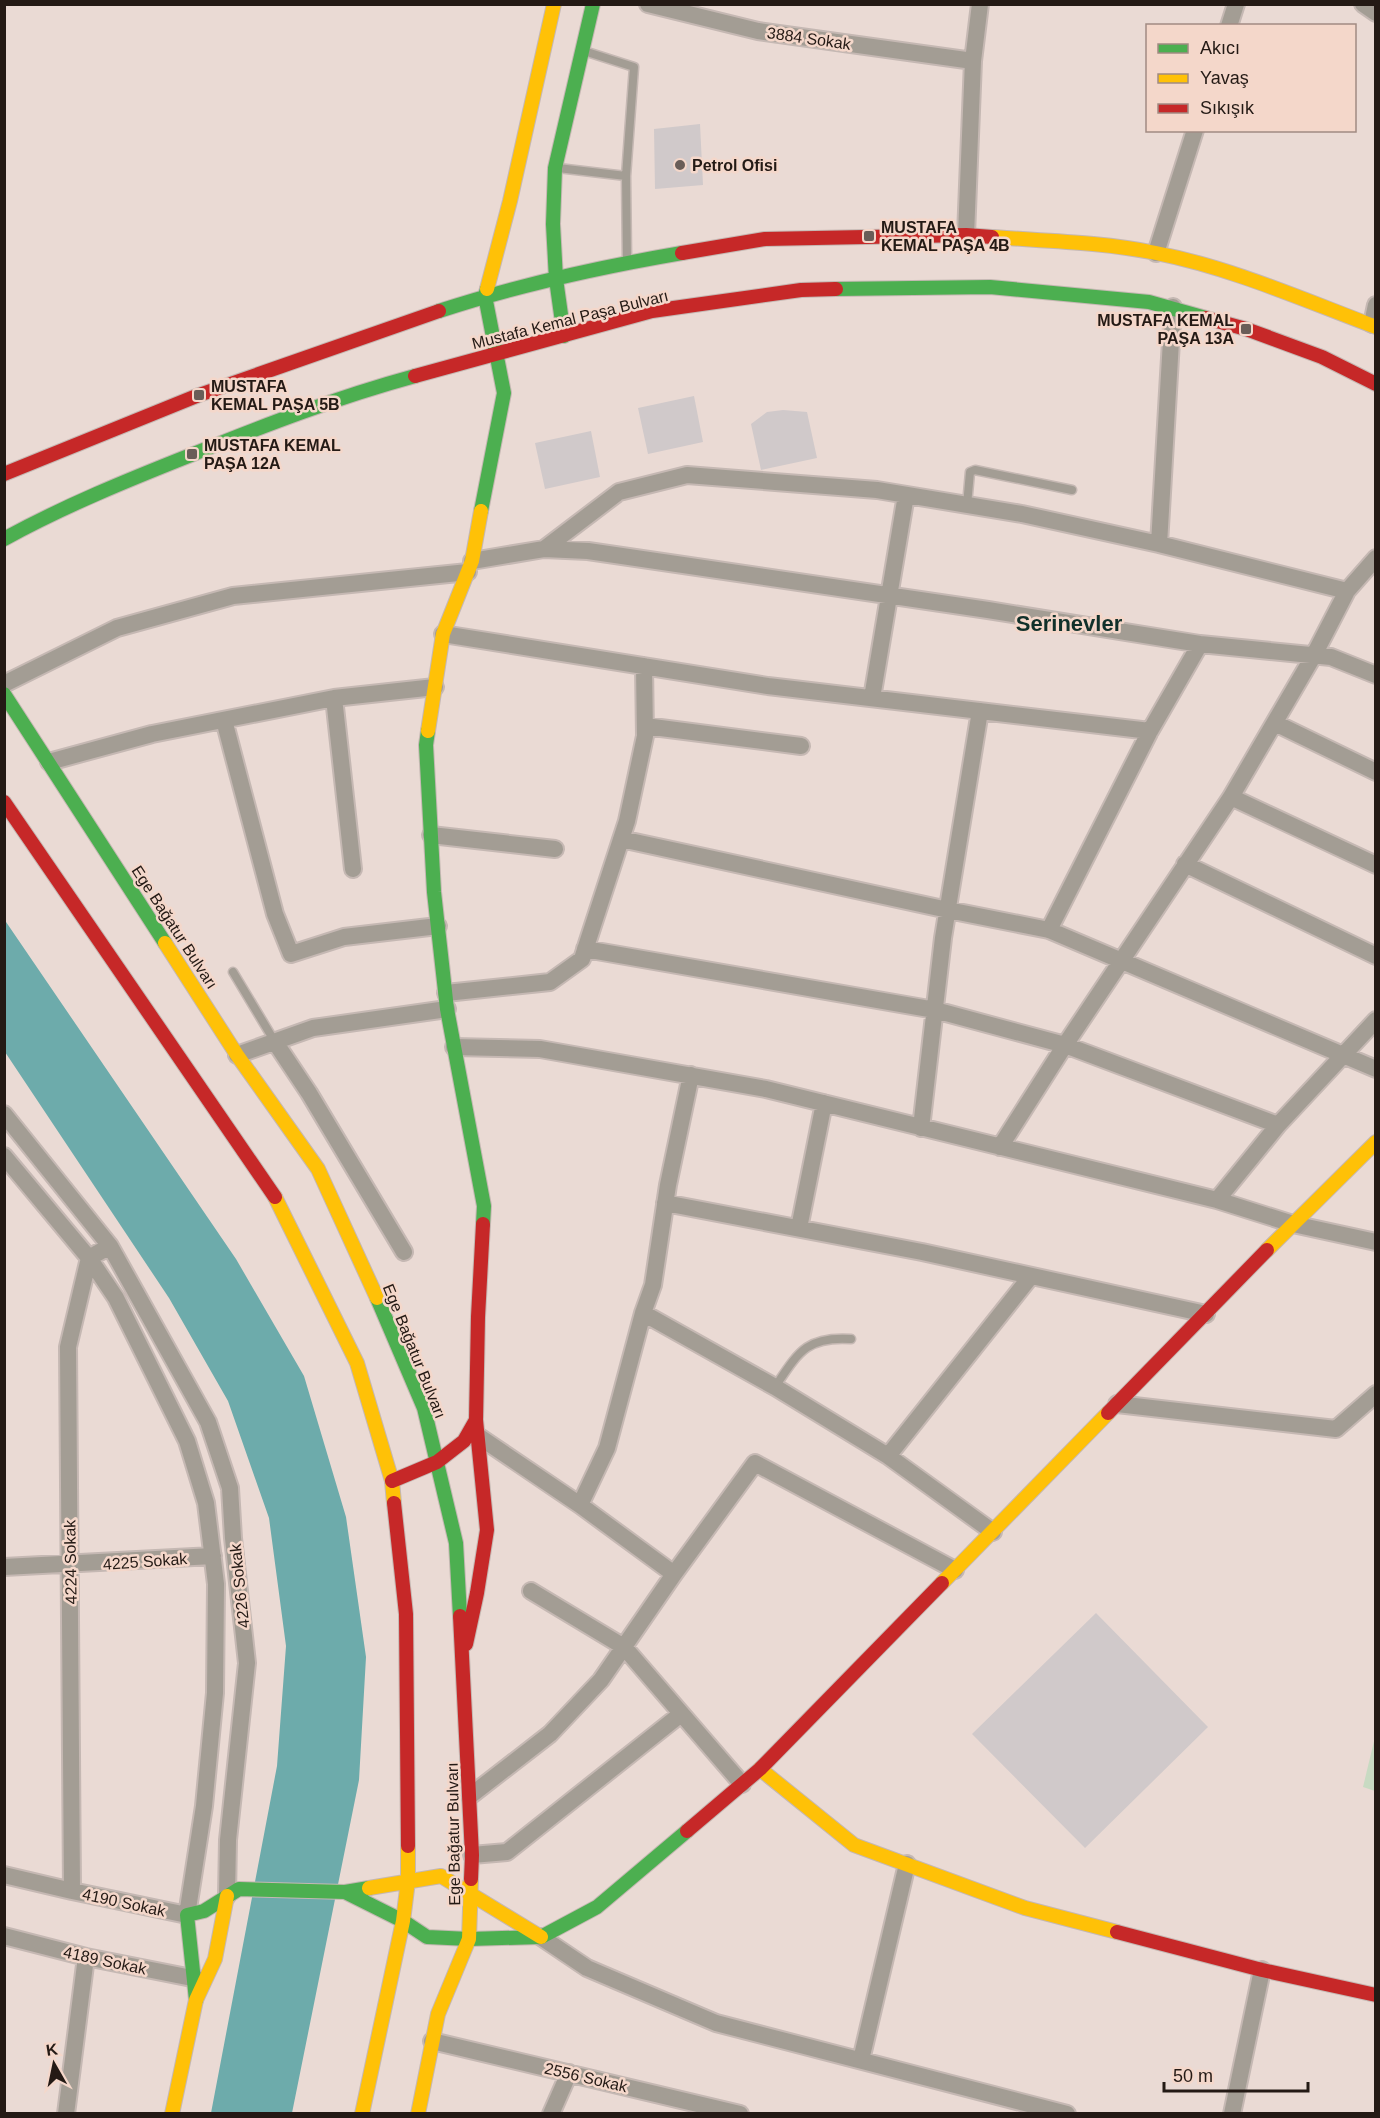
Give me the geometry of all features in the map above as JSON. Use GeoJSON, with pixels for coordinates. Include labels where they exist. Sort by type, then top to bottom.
{"type":"FeatureCollection","features":[{"type":"Feature","properties":{"kind":"main road"},"geometry":{"type":"LineString","coordinates":[[463,1655],[477,1593],[487,1530],[477,1428],[478,1317],[484,1206],[446,1001],[438,927],[426,745],[443,634],[470,566],[504,393],[485,296],[510,201],[554,4]]}},
{"type":"Feature","properties":{"kind":"main road"},"geometry":{"type":"LineString","coordinates":[[564,336],[556,279],[553,224],[555,168],[593,4]]}},
{"type":"Feature","properties":{"kind":"main road"},"geometry":{"type":"LineString","coordinates":[[9,471],[199,395],[375,332],[485,296],[627,262],[765,239],[966,235],[1101,244],[1156,253],[1230,272],[1374,326]]}},
{"type":"Feature","properties":{"kind":"main road","name":"Mustafa Kemal Paşa Bulvarı"},"geometry":{"type":"LineString","coordinates":[[4,539],[29,525],[128,480],[283,418],[374,387],[652,311],[801,290],[990,287],[1149,302],[1246,329],[1322,357],[1376,384]]}},
{"type":"Feature","properties":{"kind":"main road","name":"Ege Bağatur Bulvarı"},"geometry":{"type":"LineString","coordinates":[[4,694],[237,1055],[318,1169],[368,1277],[424,1408],[456,1543],[472,1856],[469,1939],[438,2014],[418,2114]]}},
{"type":"Feature","properties":{"kind":"main road"},"geometry":{"type":"LineString","coordinates":[[4,802],[278,1201],[357,1363],[392,1481],[406,1614],[408,1881],[403,1921],[362,2114]]}},
{"type":"Feature","properties":{"kind":"main road"},"geometry":{"type":"LineString","coordinates":[[345,1892],[403,1921],[427,1937],[469,1939],[541,1936],[597,1906],[760,1769],[1376,1142]]}},
{"type":"Feature","properties":{"kind":"main road"},"geometry":{"type":"LineString","coordinates":[[392,1481],[437,1462],[477,1428]]}},
{"type":"Feature","properties":{"kind":"main road"},"geometry":{"type":"LineString","coordinates":[[760,1769],[854,1845],[1025,1908],[1262,1970],[1376,1995]]}},
{"type":"Feature","properties":{"kind":"main road"},"geometry":{"type":"LineString","coordinates":[[233,1893],[345,1892],[441,1876],[541,1936]]}},
{"type":"Feature","properties":{"kind":"main road","name":"4190 Sokak"},"geometry":{"type":"LineString","coordinates":[[187,1915],[204,1911],[233,1893]]}},
{"type":"Feature","properties":{"kind":"main road","name":"4226 Sokak"},"geometry":{"type":"LineString","coordinates":[[200,1980],[215,1959],[233,1893]]}},
{"type":"Feature","properties":{"kind":"main road"},"geometry":{"type":"LineString","coordinates":[[172,2114],[200,1980],[187,1915]]}},
{"type":"Feature","properties":{"kind":"street","name":"3884 Sokak"},"geometry":{"type":"LineString","coordinates":[[648,4],[758,31],[973,61]]}},
{"type":"Feature","properties":{"kind":"street"},"geometry":{"type":"LineString","coordinates":[[966,235],[973,61],[980,4]]}},
{"type":"Feature","properties":{"kind":"street"},"geometry":{"type":"LineString","coordinates":[[1230,24],[1236,4]]}},
{"type":"Feature","properties":{"kind":"street"},"geometry":{"type":"LineString","coordinates":[[1363,4],[1376,13]]}},
{"type":"Feature","properties":{"kind":"street"},"geometry":{"type":"LineString","coordinates":[[1156,253],[1194,132]]}},
{"type":"Feature","properties":{"kind":"street"},"geometry":{"type":"LineString","coordinates":[[1374,326],[1376,305]]}},
{"type":"Feature","properties":{"kind":"street"},"geometry":{"type":"LineString","coordinates":[[1159,544],[1173,307]]}},
{"type":"Feature","properties":{"kind":"street"},"geometry":{"type":"LineString","coordinates":[[544,549],[619,492],[687,475],[878,490],[1022,514],[1159,544],[1347,591]]}},
{"type":"Feature","properties":{"kind":"street"},"geometry":{"type":"LineString","coordinates":[[872,698],[906,495]]}},
{"type":"Feature","properties":{"kind":"street"},"geometry":{"type":"LineString","coordinates":[[4,684],[117,628],[233,596],[470,566],[544,549],[588,551],[1200,644],[1331,657],[1376,675]]}},
{"type":"Feature","properties":{"kind":"street"},"geometry":{"type":"LineString","coordinates":[[1000,1147],[1231,797],[1314,655],[1347,591],[1376,558]]}},
{"type":"Feature","properties":{"kind":"street"},"geometry":{"type":"LineString","coordinates":[[443,634],[768,686],[1150,731]]}},
{"type":"Feature","properties":{"kind":"street"},"geometry":{"type":"LineString","coordinates":[[1049,930],[1150,731],[1200,644]]}},
{"type":"Feature","properties":{"kind":"street"},"geometry":{"type":"LineString","coordinates":[[237,1055],[313,1028],[550,982],[582,959],[627,820],[645,736],[644,666]]}},
{"type":"Feature","properties":{"kind":"street"},"geometry":{"type":"LineString","coordinates":[[49,762],[152,734],[334,698],[435,687]]}},
{"type":"Feature","properties":{"kind":"street"},"geometry":{"type":"LineString","coordinates":[[334,698],[353,869]]}},
{"type":"Feature","properties":{"kind":"street"},"geometry":{"type":"LineString","coordinates":[[921,1128],[948,910],[980,711]]}},
{"type":"Feature","properties":{"kind":"street"},"geometry":{"type":"LineString","coordinates":[[224,720],[275,914],[291,954],[344,937],[438,927]]}},
{"type":"Feature","properties":{"kind":"street"},"geometry":{"type":"LineString","coordinates":[[1275,723],[1376,772]]}},
{"type":"Feature","properties":{"kind":"street"},"geometry":{"type":"LineString","coordinates":[[645,726],[801,746]]}},
{"type":"Feature","properties":{"kind":"street"},"geometry":{"type":"LineString","coordinates":[[1231,797],[1376,865]]}},
{"type":"Feature","properties":{"kind":"street"},"geometry":{"type":"LineString","coordinates":[[431,835],[555,849]]}},
{"type":"Feature","properties":{"kind":"street"},"geometry":{"type":"LineString","coordinates":[[621,839],[1049,930],[1376,1070]]}},
{"type":"Feature","properties":{"kind":"street"},"geometry":{"type":"LineString","coordinates":[[1185,864],[1376,956]]}},
{"type":"Feature","properties":{"kind":"street"},"geometry":{"type":"LineString","coordinates":[[585,949],[935,1010],[1065,1046],[1278,1125]]}},
{"type":"Feature","properties":{"kind":"street"},"geometry":{"type":"LineString","coordinates":[[1217,1200],[1278,1125],[1376,1020]]}},
{"type":"Feature","properties":{"kind":"street"},"geometry":{"type":"LineString","coordinates":[[275,1042],[404,1252]]}},
{"type":"Feature","properties":{"kind":"street"},"geometry":{"type":"LineString","coordinates":[[454,1047],[540,1049],[766,1089],[1217,1200],[1293,1224],[1376,1242]]}},
{"type":"Feature","properties":{"kind":"street"},"geometry":{"type":"LineString","coordinates":[[580,1505],[607,1448],[643,1313],[653,1285],[665,1203],[691,1075]]}},
{"type":"Feature","properties":{"kind":"street"},"geometry":{"type":"LineString","coordinates":[[799,1228],[824,1103]]}},
{"type":"Feature","properties":{"kind":"street","name":"4226 Sokak"},"geometry":{"type":"LineString","coordinates":[[4,1114],[110,1246],[208,1422],[230,1488],[233,1538],[247,1663],[228,1840],[233,1893]]}},
{"type":"Feature","properties":{"kind":"street"},"geometry":{"type":"LineString","coordinates":[[4,1156],[89,1258],[116,1298],[187,1441],[207,1503],[216,1584],[215,1693],[204,1806],[187,1915]]}},
{"type":"Feature","properties":{"kind":"street"},"geometry":{"type":"LineString","coordinates":[[665,1203],[799,1228],[1206,1314]]}},
{"type":"Feature","properties":{"kind":"street"},"geometry":{"type":"LineString","coordinates":[[89,1258],[110,1246]]}},
{"type":"Feature","properties":{"kind":"street","name":"4224 Sokak"},"geometry":{"type":"LineString","coordinates":[[72,1892],[68,1347],[89,1258]]}},
{"type":"Feature","properties":{"kind":"street"},"geometry":{"type":"LineString","coordinates":[[888,1456],[1031,1276]]}},
{"type":"Feature","properties":{"kind":"street"},"geometry":{"type":"LineString","coordinates":[[643,1313],[775,1387],[888,1456],[993,1532]]}},
{"type":"Feature","properties":{"kind":"street"},"geometry":{"type":"LineString","coordinates":[[1117,1404],[1336,1429],[1376,1394]]}},
{"type":"Feature","properties":{"kind":"street"},"geometry":{"type":"LineString","coordinates":[[477,1428],[674,1574]]}},
{"type":"Feature","properties":{"kind":"street"},"geometry":{"type":"LineString","coordinates":[[470,1796],[550,1734],[601,1680],[674,1574],[755,1463],[955,1570]]}},
{"type":"Feature","properties":{"kind":"street","name":"4225 Sokak"},"geometry":{"type":"LineString","coordinates":[[4,1567],[213,1556]]}},
{"type":"Feature","properties":{"kind":"street"},"geometry":{"type":"LineString","coordinates":[[531,1591],[624,1647],[742,1784]]}},
{"type":"Feature","properties":{"kind":"street"},"geometry":{"type":"LineString","coordinates":[[472,1856],[507,1852],[681,1714]]}},
{"type":"Feature","properties":{"kind":"street"},"geometry":{"type":"LineString","coordinates":[[861,2060],[907,1864]]}},
{"type":"Feature","properties":{"kind":"street","name":"4190 Sokak"},"geometry":{"type":"LineString","coordinates":[[4,1875],[72,1892],[187,1915]]}},
{"type":"Feature","properties":{"kind":"street","name":"4189 Sokak"},"geometry":{"type":"LineString","coordinates":[[4,1936],[86,1957],[200,1980]]}},
{"type":"Feature","properties":{"kind":"street"},"geometry":{"type":"LineString","coordinates":[[541,1936],[587,1968],[716,2023],[1067,2114]]}},
{"type":"Feature","properties":{"kind":"street"},"geometry":{"type":"LineString","coordinates":[[66,2114],[86,1957]]}},
{"type":"Feature","properties":{"kind":"street"},"geometry":{"type":"LineString","coordinates":[[1232,2114],[1262,1970]]}},
{"type":"Feature","properties":{"kind":"street","name":"2556 Sokak"},"geometry":{"type":"LineString","coordinates":[[432,2041],[740,2114]]}},
{"type":"Feature","properties":{"kind":"street"},"geometry":{"type":"LineString","coordinates":[[551,2114],[569,2073]]}},
{"type":"Feature","properties":{"kind":"lane"},"geometry":{"type":"LineString","coordinates":[[582,51],[634,67],[626,176],[627,262]]}},
{"type":"Feature","properties":{"kind":"lane"},"geometry":{"type":"LineString","coordinates":[[555,168],[626,176]]}},
{"type":"Feature","properties":{"kind":"lane"},"geometry":{"type":"LineString","coordinates":[[967,505],[968,479],[970,472],[975,470],[1072,490]]}},
{"type":"Feature","properties":{"kind":"lane"},"geometry":{"type":"LineString","coordinates":[[233,972],[275,1042]]}},
{"type":"Feature","properties":{"kind":"lane"},"geometry":{"type":"LineString","coordinates":[[775,1387],[797,1354],[806,1348],[827,1339],[851,1339]]}},
{"type":"Feature","properties":{"kind":"green space"},"geometry":{"type":"Polygon","coordinates":[[[1375,1737],[1376,1791],[1363,1787],[1375,1737]]]}},
{"type":"Feature","properties":{"kind":"water"},"geometry":{"type":"Polygon","coordinates":[[[4,919],[236,1259],[304,1376],[346,1517],[366,1657],[359,1780],[292,2113],[211,2113],[277,1766],[286,1646],[269,1518],[228,1401],[169,1298],[5,1052],[4,919]]]}},
{"type":"Feature","properties":{"kind":"building"},"geometry":{"type":"Polygon","coordinates":[[[700,124],[703,185],[655,189],[654,129],[700,124]]]}},
{"type":"Feature","properties":{"kind":"building"},"geometry":{"type":"Polygon","coordinates":[[[694,396],[703,442],[648,454],[638,408],[694,396]]]}},
{"type":"Feature","properties":{"kind":"building"},"geometry":{"type":"Polygon","coordinates":[[[783,410],[807,412],[817,458],[761,470],[751,424],[767,412],[783,410]]]}},
{"type":"Feature","properties":{"kind":"building"},"geometry":{"type":"Polygon","coordinates":[[[591,431],[600,477],[545,489],[535,443],[591,431]]]}},
{"type":"Feature","properties":{"kind":"building"},"geometry":{"type":"Polygon","coordinates":[[[1096,1613],[1208,1727],[1085,1848],[972,1734],[1096,1613]]]}},
{"type":"Feature","properties":{"kind":"traffic: fast"},"geometry":{"type":"LineString","coordinates":[[564,336],[556,279],[553,224],[555,168],[593,4]]}},
{"type":"Feature","properties":{"kind":"traffic: fast"},"geometry":{"type":"LineString","coordinates":[[439,311],[559,278],[682,253]]}},
{"type":"Feature","properties":{"kind":"traffic: fast"},"geometry":{"type":"LineString","coordinates":[[836,289],[990,287],[1149,302],[1206,318]]}},
{"type":"Feature","properties":{"kind":"traffic: fast"},"geometry":{"type":"LineString","coordinates":[[481,511],[504,393],[485,296],[487,289]]}},
{"type":"Feature","properties":{"kind":"traffic: fast"},"geometry":{"type":"LineString","coordinates":[[4,539],[96,494],[274,422],[415,376]]}},
{"type":"Feature","properties":{"kind":"traffic: fast"},"geometry":{"type":"LineString","coordinates":[[4,694],[165,943]]}},
{"type":"Feature","properties":{"kind":"traffic: fast"},"geometry":{"type":"LineString","coordinates":[[428,731],[426,745],[434,892],[447,1009],[484,1206],[483,1224]]}},
{"type":"Feature","properties":{"kind":"traffic: fast"},"geometry":{"type":"LineString","coordinates":[[377,1298],[424,1408],[456,1543],[460,1616]]}},
{"type":"Feature","properties":{"kind":"traffic: fast"},"geometry":{"type":"LineString","coordinates":[[345,1892],[403,1921],[427,1937],[469,1939],[541,1937],[597,1907],[687,1831]]}},
{"type":"Feature","properties":{"kind":"traffic: fast"},"geometry":{"type":"LineString","coordinates":[[196,2000],[187,1915],[204,1911],[239,1889],[345,1892],[369,1888]]}},
{"type":"Feature","properties":{"kind":"traffic: slow"},"geometry":{"type":"LineString","coordinates":[[487,289],[510,201],[554,4]]}},
{"type":"Feature","properties":{"kind":"traffic: slow"},"geometry":{"type":"LineString","coordinates":[[992,237],[1115,246],[1184,259],[1267,286],[1376,327]]}},
{"type":"Feature","properties":{"kind":"traffic: slow"},"geometry":{"type":"LineString","coordinates":[[428,731],[443,634],[472,561],[481,511]]}},
{"type":"Feature","properties":{"kind":"traffic: slow"},"geometry":{"type":"LineString","coordinates":[[165,943],[237,1055],[318,1169],[377,1298]]}},
{"type":"Feature","properties":{"kind":"traffic: slow"},"geometry":{"type":"LineString","coordinates":[[1267,1250],[1376,1142]]}},
{"type":"Feature","properties":{"kind":"traffic: slow"},"geometry":{"type":"LineString","coordinates":[[275,1197],[357,1363],[392,1481],[394,1503]]}},
{"type":"Feature","properties":{"kind":"traffic: slow"},"geometry":{"type":"LineString","coordinates":[[942,1583],[1108,1413]]}},
{"type":"Feature","properties":{"kind":"traffic: slow"},"geometry":{"type":"LineString","coordinates":[[760,1769],[854,1845],[1025,1908],[1117,1932]]}},
{"type":"Feature","properties":{"kind":"traffic: slow"},"geometry":{"type":"LineString","coordinates":[[362,2114],[403,1921],[408,1881],[408,1846]]}},
{"type":"Feature","properties":{"kind":"traffic: slow"},"geometry":{"type":"LineString","coordinates":[[369,1888],[441,1876],[541,1937]]}},
{"type":"Feature","properties":{"kind":"traffic: slow"},"geometry":{"type":"LineString","coordinates":[[418,2114],[438,2014],[469,1939],[471,1879]]}},
{"type":"Feature","properties":{"kind":"traffic: slow"},"geometry":{"type":"LineString","coordinates":[[172,2114],[196,2000],[215,1959],[227,1896]]}},
{"type":"Feature","properties":{"kind":"traffic: jam"},"geometry":{"type":"LineString","coordinates":[[682,253],[765,239],[966,235],[992,237]]}},
{"type":"Feature","properties":{"kind":"traffic: jam"},"geometry":{"type":"LineString","coordinates":[[415,376],[652,311],[801,290],[836,289]]}},
{"type":"Feature","properties":{"kind":"traffic: jam"},"geometry":{"type":"LineString","coordinates":[[4,474],[199,395],[439,311]]}},
{"type":"Feature","properties":{"kind":"traffic: jam"},"geometry":{"type":"LineString","coordinates":[[1206,318],[1246,329],[1322,357],[1376,384]]}},
{"type":"Feature","properties":{"kind":"traffic: jam"},"geometry":{"type":"LineString","coordinates":[[4,802],[275,1197]]}},
{"type":"Feature","properties":{"kind":"traffic: jam"},"geometry":{"type":"LineString","coordinates":[[466,1644],[487,1530],[476,1420],[483,1224]]}},
{"type":"Feature","properties":{"kind":"traffic: jam"},"geometry":{"type":"LineString","coordinates":[[1108,1413],[1267,1250]]}},
{"type":"Feature","properties":{"kind":"traffic: jam"},"geometry":{"type":"LineString","coordinates":[[392,1481],[437,1462],[464,1441],[476,1420]]}},
{"type":"Feature","properties":{"kind":"traffic: jam"},"geometry":{"type":"LineString","coordinates":[[394,1503],[406,1614],[408,1846]]}},
{"type":"Feature","properties":{"kind":"traffic: jam"},"geometry":{"type":"LineString","coordinates":[[687,1831],[760,1769],[942,1583]]}},
{"type":"Feature","properties":{"kind":"traffic: jam"},"geometry":{"type":"LineString","coordinates":[[460,1616],[472,1855],[471,1879]]}},
{"type":"Feature","properties":{"kind":"traffic: jam"},"geometry":{"type":"LineString","coordinates":[[1117,1932],[1262,1970],[1376,1995]]}},
{"type":"Feature","properties":{"kind":"place","name":"Petrol Ofisi"},"geometry":{"type":"Point","coordinates":[680,165]}},
{"type":"Feature","properties":{"kind":"place","name":"MUSTAFA KEMAL PAŞA 4B"},"geometry":{"type":"Point","coordinates":[869,236]}},
{"type":"Feature","properties":{"kind":"place","name":"MUSTAFA KEMAL PAŞA 13A"},"geometry":{"type":"Point","coordinates":[1246,329]}},
{"type":"Feature","properties":{"kind":"place","name":"MUSTAFA KEMAL PAŞA 5B"},"geometry":{"type":"Point","coordinates":[199,395]}},
{"type":"Feature","properties":{"kind":"place","name":"MUSTAFA KEMAL PAŞA 12A"},"geometry":{"type":"Point","coordinates":[192,454]}},
{"type":"Feature","properties":{"kind":"district","name":"Serinevler"},"geometry":{"type":"Point","coordinates":[1069,623]}}]}
